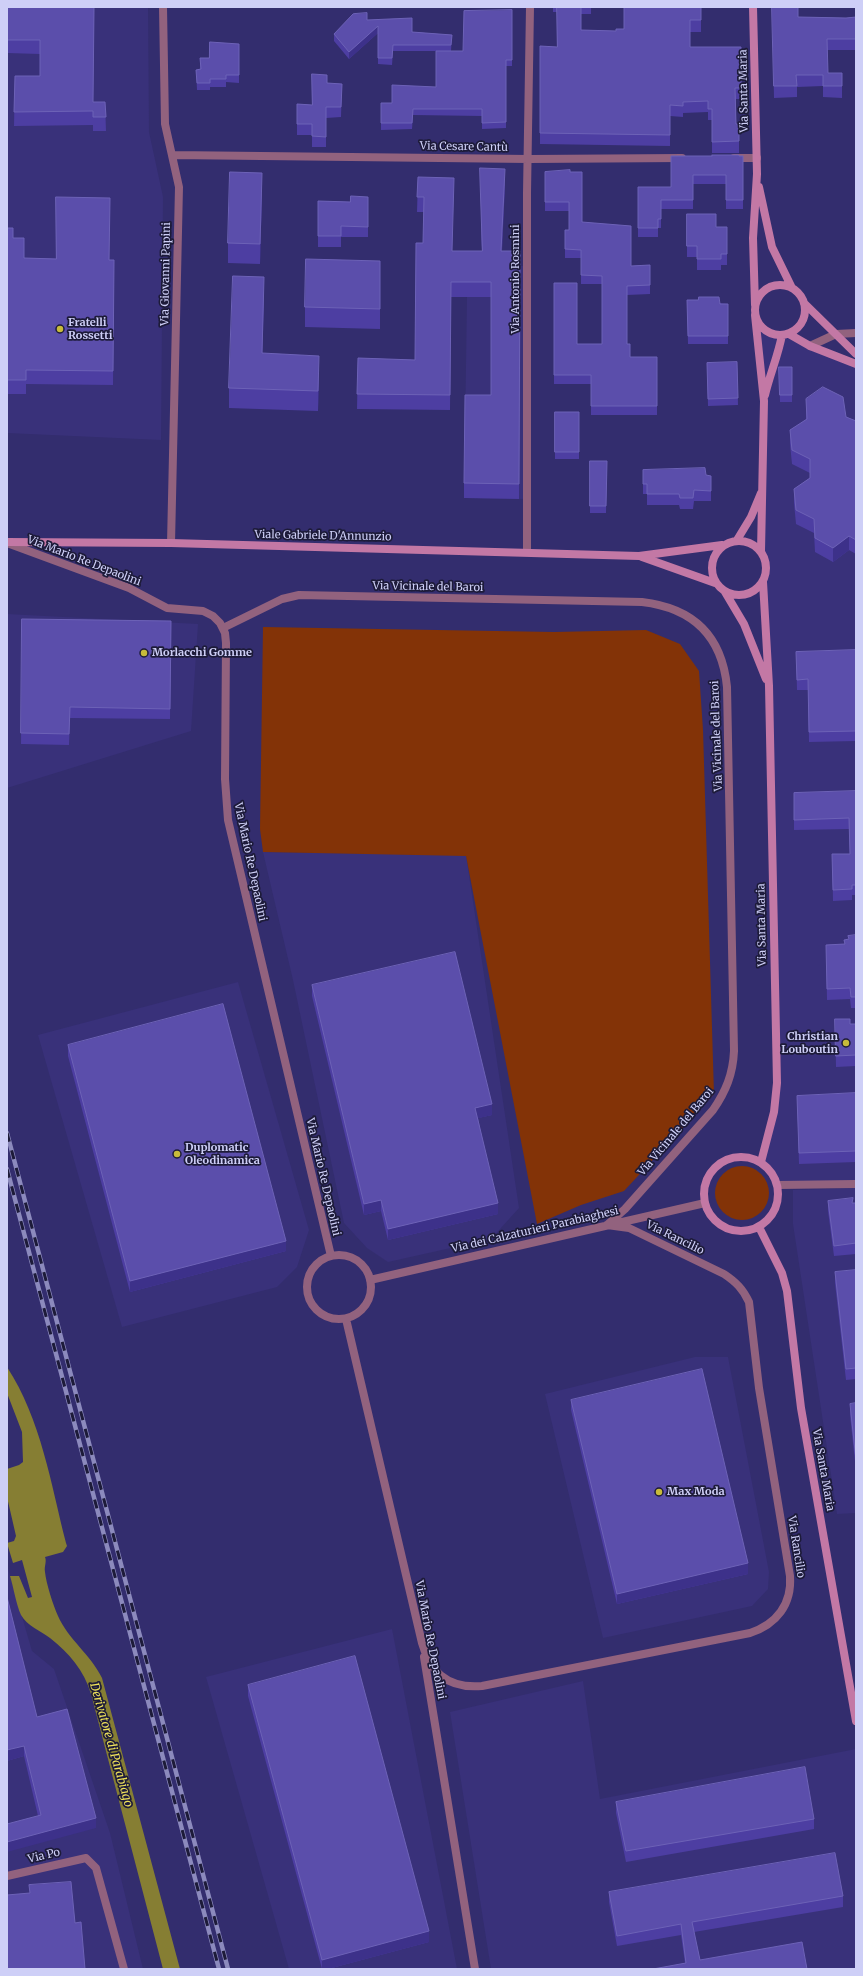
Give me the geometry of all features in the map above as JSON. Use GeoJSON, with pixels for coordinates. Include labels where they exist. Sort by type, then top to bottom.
{"type":"FeatureCollection","features":[{"type":"Feature","properties":{"kind":"street","name":"Via Giovanni Papini"},"geometry":{"type":"LineString","coordinates":[[163,7],[165,124],[179,187],[171,543]]}},
{"type":"Feature","properties":{"kind":"street","name":"Via Antonio Rosmini"},"geometry":{"type":"LineString","coordinates":[[527,552],[530,7]]}},
{"type":"Feature","properties":{"kind":"street","name":"Via Santa Maria"},"geometry":{"type":"LineString","coordinates":[[753,7],[757,158],[753,238],[756,315],[764,401],[761,551],[766,561],[766,572],[763,582],[769,686],[776,1082],[774,1112],[761,1162]]}},
{"type":"Feature","properties":{"kind":"street","name":"Via Cesare Cantù"},"geometry":{"type":"LineString","coordinates":[[172,155],[529,159],[694,158]]}},
{"type":"Feature","properties":{"kind":"street"},"geometry":{"type":"LineString","coordinates":[[725,158],[757,158]]}},
{"type":"Feature","properties":{"kind":"street","name":"Via Santa Maria"},"geometry":{"type":"LineString","coordinates":[[757,174],[772,247],[792,288],[800,294],[804,303],[805,312],[797,329],[786,334],[764,401]]}},
{"type":"Feature","properties":{"kind":"street"},"geometry":{"type":"LineString","coordinates":[[756,305],[759,296],[765,290],[779,285],[792,288]]}},
{"type":"Feature","properties":{"kind":"street"},"geometry":{"type":"LineString","coordinates":[[804,303],[856,354]]}},
{"type":"Feature","properties":{"kind":"street"},"geometry":{"type":"LineString","coordinates":[[756,315],[759,323],[765,330],[773,334],[786,334],[810,346],[856,364]]}},
{"type":"Feature","properties":{"kind":"street"},"geometry":{"type":"LineString","coordinates":[[810,346],[836,334],[856,333]]}},
{"type":"Feature","properties":{"kind":"street","name":"Via Santa Maria"},"geometry":{"type":"LineString","coordinates":[[737,540],[751,517],[763,488]]}},
{"type":"Feature","properties":{"kind":"street"},"geometry":{"type":"LineString","coordinates":[[715,583],[711,563],[715,553],[722,546],[737,540],[750,543],[761,551]]}},
{"type":"Feature","properties":{"kind":"street","name":"Viale Gabriele D'Annunzio"},"geometry":{"type":"LineString","coordinates":[[7,542],[171,543],[639,556],[722,546]]}},
{"type":"Feature","properties":{"kind":"street","name":"Via Mario Re Depaolini"},"geometry":{"type":"LineString","coordinates":[[7,542],[129,588],[167,608],[203,611],[213,616],[222,628],[226,643],[225,779],[228,820],[331,1256]]}},
{"type":"Feature","properties":{"kind":"street","name":"Viale Gabriele D'Annunzio"},"geometry":{"type":"LineString","coordinates":[[639,556],[715,583]]}},
{"type":"Feature","properties":{"kind":"street"},"geometry":{"type":"LineString","coordinates":[[725,592],[735,595],[746,595],[756,590],[763,582]]}},
{"type":"Feature","properties":{"kind":"street","name":"Via Santa Maria"},"geometry":{"type":"LineString","coordinates":[[715,583],[725,592],[744,624],[769,686]]}},
{"type":"Feature","properties":{"kind":"street","name":"Via Vicinale del Baroi"},"geometry":{"type":"LineString","coordinates":[[222,628],[282,599],[299,595],[634,602],[658,604],[674,609],[689,617],[702,627],[712,640],[722,660],[728,687],[733,1067],[729,1082],[722,1097],[713,1110],[625,1209],[607,1225]]}},
{"type":"Feature","properties":{"kind":"street"},"geometry":{"type":"LineString","coordinates":[[742,1157],[761,1162],[768,1168],[778,1186],[775,1209],[767,1221],[759,1227],[740,1231],[722,1226],[714,1220],[705,1203],[704,1193],[709,1175],[723,1161],[742,1157]]}},
{"type":"Feature","properties":{"kind":"street"},"geometry":{"type":"LineString","coordinates":[[778,1186],[856,1184]]}},
{"type":"Feature","properties":{"kind":"street","name":"Via dei Calzaturieri Parabiaghesi"},"geometry":{"type":"LineString","coordinates":[[370,1280],[705,1203]]}},
{"type":"Feature","properties":{"kind":"street","name":"Via Rancilio"},"geometry":{"type":"LineString","coordinates":[[421,1639],[427,1658],[438,1673],[454,1684],[472,1687],[750,1633],[768,1625],[778,1616],[786,1604],[790,1585],[790,1576],[759,1388],[749,1302],[743,1290],[735,1281],[724,1274],[629,1228],[607,1225]]}},
{"type":"Feature","properties":{"kind":"street","name":"Via Santa Maria"},"geometry":{"type":"LineString","coordinates":[[759,1227],[782,1274],[787,1291],[802,1408],[856,1721]]}},
{"type":"Feature","properties":{"kind":"street"},"geometry":{"type":"LineString","coordinates":[[344,1255],[356,1260],[365,1268],[370,1280],[371,1292],[366,1304],[358,1314],[346,1319],[334,1319],[322,1315],[312,1306],[307,1295],[306,1282],[311,1270],[320,1261],[331,1256],[344,1255]]}},
{"type":"Feature","properties":{"kind":"street","name":"Via Mario Re Depaolini"},"geometry":{"type":"LineString","coordinates":[[346,1319],[421,1639],[475,1969]]}},
{"type":"Feature","properties":{"kind":"street","name":"Via Po"},"geometry":{"type":"LineString","coordinates":[[7,1876],[86,1858],[96,1868],[124,1969]]}},
{"type":"Feature","properties":{"kind":"shaded area"},"geometry":{"type":"Polygon","coordinates":[[[7,7],[148,7],[149,132],[163,197],[161,440],[7,433],[7,7]]]}},
{"type":"Feature","properties":{"kind":"shaded area"},"geometry":{"type":"Polygon","coordinates":[[[520,266],[526,266],[526,499],[464,498],[467,297],[520,266]]]}},
{"type":"Feature","properties":{"kind":"shaded area"},"geometry":{"type":"Polygon","coordinates":[[[757,324],[764,331],[774,336],[789,336],[856,367],[856,1182],[779,1183],[775,1174],[763,1162],[779,1099],[764,582],[768,572],[766,560],[762,551],[764,488],[757,324]]]}},
{"type":"Feature","properties":{"kind":"shaded area"},"geometry":{"type":"Polygon","coordinates":[[[7,614],[198,624],[191,731],[7,788],[7,614]]]}},
{"type":"Feature","properties":{"kind":"shaded area"},"geometry":{"type":"Polygon","coordinates":[[[263,627],[554,632],[646,630],[680,644],[699,671],[703,730],[714,1094],[624,1191],[581,1205],[537,1224],[466,856],[263,852],[260,829],[263,627]]]}},
{"type":"Feature","properties":{"kind":"shaded area"},"geometry":{"type":"Polygon","coordinates":[[[263,852],[466,855],[519,1208],[491,1239],[388,1262],[367,1248],[344,1223],[293,980],[263,852]]]}},
{"type":"Feature","properties":{"kind":"shaded area","name":"Duplomatic Oleodinamica"},"geometry":{"type":"Polygon","coordinates":[[[238,982],[309,1230],[297,1267],[277,1287],[122,1327],[38,1035],[238,982]]]}},
{"type":"Feature","properties":{"kind":"shaded area"},"geometry":{"type":"Polygon","coordinates":[[[737,1166],[747,1166],[757,1170],[765,1178],[769,1188],[769,1198],[765,1208],[757,1216],[747,1220],[737,1220],[727,1216],[719,1208],[715,1198],[715,1188],[719,1178],[727,1170],[737,1166]]]}},
{"type":"Feature","properties":{"kind":"shaded area"},"geometry":{"type":"Polygon","coordinates":[[[856,1188],[856,1513],[837,1514],[793,1224],[793,1190],[856,1188]]]}},
{"type":"Feature","properties":{"kind":"shaded area"},"geometry":{"type":"Polygon","coordinates":[[[695,1357],[728,1357],[769,1572],[768,1589],[752,1606],[603,1638],[545,1394],[695,1357]]]}},
{"type":"Feature","properties":{"kind":"shaded area"},"geometry":{"type":"Polygon","coordinates":[[[7,1565],[32,1651],[54,1669],[110,1833],[143,1969],[7,1969],[7,1565]]]}},
{"type":"Feature","properties":{"kind":"shaded area"},"geometry":{"type":"Polygon","coordinates":[[[392,1629],[457,1969],[289,1969],[206,1677],[392,1629]]]}},
{"type":"Feature","properties":{"kind":"shaded area"},"geometry":{"type":"Polygon","coordinates":[[[583,1681],[600,1799],[856,1749],[856,1969],[491,1969],[450,1712],[583,1681]]]}},
{"type":"Feature","properties":{"kind":"water","name":"Derivatore di Parabiago"},"geometry":{"type":"Polygon","coordinates":[[[7,1367],[19,1387],[37,1430],[50,1475],[67,1546],[63,1552],[45,1557],[45,1572],[50,1594],[62,1624],[73,1640],[92,1662],[102,1678],[180,1969],[163,1969],[88,1685],[80,1670],[69,1656],[50,1638],[27,1622],[21,1615],[18,1606],[10,1576],[19,1576],[28,1598],[32,1597],[22,1560],[13,1563],[7,1543],[14,1541],[16,1536],[7,1497],[7,1469],[23,1462],[22,1432],[7,1393],[7,1367]]]}},
{"type":"Feature","properties":{"kind":"building"},"geometry":{"type":"Polygon","coordinates":[[[7,7],[94,7],[93,102],[105,102],[106,117],[93,117],[93,111],[14,112],[15,76],[40,76],[40,40],[7,40],[7,7]]]}},
{"type":"Feature","properties":{"kind":"building"},"geometry":{"type":"Polygon","coordinates":[[[557,7],[581,7],[581,30],[616,31],[616,29],[624,29],[624,7],[701,7],[701,20],[690,20],[690,47],[741,47],[741,88],[735,88],[736,124],[739,124],[739,141],[712,142],[712,109],[708,109],[708,101],[683,102],[683,106],[670,105],[670,135],[540,133],[540,46],[557,47],[557,7]]]}},
{"type":"Feature","properties":{"kind":"building"},"geometry":{"type":"Polygon","coordinates":[[[772,7],[798,7],[798,17],[856,17],[856,39],[827,39],[828,73],[842,73],[842,86],[823,86],[823,75],[796,75],[797,86],[774,86],[772,7]]]}},
{"type":"Feature","properties":{"kind":"building"},"geometry":{"type":"Polygon","coordinates":[[[512,10],[512,60],[506,60],[506,122],[482,123],[482,109],[413,109],[412,123],[381,123],[381,103],[392,103],[392,85],[436,87],[436,51],[463,51],[464,11],[512,10]]]}},
{"type":"Feature","properties":{"kind":"building"},"geometry":{"type":"Polygon","coordinates":[[[367,13],[367,20],[412,18],[412,32],[452,35],[451,45],[393,45],[392,58],[378,58],[378,26],[349,52],[334,34],[353,14],[367,13]]]}},
{"type":"Feature","properties":{"kind":"building"},"geometry":{"type":"Polygon","coordinates":[[[210,42],[239,44],[239,75],[226,75],[226,79],[210,79],[210,83],[197,83],[196,70],[201,69],[200,58],[209,58],[210,42]]]}},
{"type":"Feature","properties":{"kind":"building"},"geometry":{"type":"Polygon","coordinates":[[[312,74],[327,75],[327,83],[342,84],[341,107],[326,107],[326,137],[312,136],[312,124],[297,124],[297,104],[312,105],[312,74]]]}},
{"type":"Feature","properties":{"kind":"building"},"geometry":{"type":"Polygon","coordinates":[[[671,156],[743,156],[743,200],[726,200],[726,175],[693,175],[693,200],[661,200],[661,219],[658,219],[658,228],[638,228],[638,187],[671,187],[671,156]]]}},
{"type":"Feature","properties":{"kind":"building"},"geometry":{"type":"Polygon","coordinates":[[[480,168],[505,169],[501,251],[520,251],[519,484],[464,483],[465,395],[491,395],[491,282],[451,282],[450,395],[357,394],[358,358],[415,360],[416,243],[423,243],[424,197],[417,197],[418,177],[454,178],[452,251],[482,251],[480,168]]]}},
{"type":"Feature","properties":{"kind":"building"},"geometry":{"type":"Polygon","coordinates":[[[570,170],[570,172],[582,172],[582,222],[631,226],[631,266],[650,265],[650,285],[627,286],[627,344],[630,344],[630,357],[657,357],[657,406],[591,406],[591,375],[554,375],[554,283],[577,283],[577,344],[602,344],[602,276],[581,275],[581,250],[565,249],[565,230],[569,230],[569,202],[545,202],[545,172],[570,170]]]}},
{"type":"Feature","properties":{"kind":"building"},"geometry":{"type":"Polygon","coordinates":[[[230,172],[262,173],[260,244],[228,243],[230,172]]]}},
{"type":"Feature","properties":{"kind":"building"},"geometry":{"type":"Polygon","coordinates":[[[351,196],[368,197],[368,227],[341,226],[341,236],[318,236],[318,201],[350,202],[351,196]]]}},
{"type":"Feature","properties":{"kind":"building","name":"Fratelli Rossetti"},"geometry":{"type":"Polygon","coordinates":[[[56,197],[110,198],[109,260],[114,260],[113,371],[26,370],[26,380],[7,380],[7,228],[13,228],[13,238],[24,238],[24,258],[56,259],[56,197]]]}},
{"type":"Feature","properties":{"kind":"building"},"geometry":{"type":"Polygon","coordinates":[[[687,214],[716,214],[716,227],[727,227],[727,254],[721,254],[721,259],[697,259],[697,246],[687,246],[687,214]]]}},
{"type":"Feature","properties":{"kind":"building"},"geometry":{"type":"Polygon","coordinates":[[[306,259],[380,261],[380,309],[305,307],[306,259]]]}},
{"type":"Feature","properties":{"kind":"building"},"geometry":{"type":"Polygon","coordinates":[[[233,276],[264,277],[262,353],[319,356],[318,391],[229,388],[233,276]]]}},
{"type":"Feature","properties":{"kind":"building"},"geometry":{"type":"Polygon","coordinates":[[[699,297],[719,297],[720,304],[728,304],[728,336],[688,336],[687,300],[698,300],[699,297]]]}},
{"type":"Feature","properties":{"kind":"building"},"geometry":{"type":"Polygon","coordinates":[[[737,362],[738,398],[708,399],[707,363],[737,362]]]}},
{"type":"Feature","properties":{"kind":"building"},"geometry":{"type":"Polygon","coordinates":[[[779,367],[792,367],[792,395],[780,395],[779,367]]]}},
{"type":"Feature","properties":{"kind":"building"},"geometry":{"type":"Polygon","coordinates":[[[823,387],[843,397],[846,417],[856,421],[856,540],[849,536],[833,548],[815,538],[814,519],[796,510],[794,489],[810,478],[810,459],[792,450],[790,430],[807,419],[806,399],[823,387]]]}},
{"type":"Feature","properties":{"kind":"building"},"geometry":{"type":"Polygon","coordinates":[[[555,412],[579,412],[579,452],[555,452],[555,412]]]}},
{"type":"Feature","properties":{"kind":"building"},"geometry":{"type":"Polygon","coordinates":[[[590,461],[607,461],[606,506],[590,506],[590,461]]]}},
{"type":"Feature","properties":{"kind":"building"},"geometry":{"type":"Polygon","coordinates":[[[705,468],[706,475],[711,476],[711,491],[694,490],[693,498],[680,498],[679,494],[647,494],[647,484],[643,484],[643,470],[705,468]]]}},
{"type":"Feature","properties":{"kind":"building"},"geometry":{"type":"Polygon","coordinates":[[[22,619],[171,621],[170,709],[70,707],[69,734],[21,733],[22,619]]]}},
{"type":"Feature","properties":{"kind":"building"},"geometry":{"type":"Polygon","coordinates":[[[856,650],[856,731],[809,732],[808,679],[797,680],[796,652],[856,650]]]}},
{"type":"Feature","properties":{"kind":"building"},"geometry":{"type":"Polygon","coordinates":[[[856,791],[856,885],[852,885],[852,889],[833,890],[832,854],[850,854],[849,818],[794,820],[794,793],[856,791]]]}},
{"type":"Feature","properties":{"kind":"building"},"geometry":{"type":"Polygon","coordinates":[[[856,935],[856,997],[851,997],[850,988],[827,989],[826,945],[845,944],[844,940],[849,939],[848,936],[856,935]]]}},
{"type":"Feature","properties":{"kind":"building"},"geometry":{"type":"Polygon","coordinates":[[[455,952],[492,1104],[475,1108],[498,1203],[388,1229],[381,1200],[364,1204],[312,985],[455,952]]]}},
{"type":"Feature","properties":{"kind":"building","name":"Duplomatic Oleodinamica"},"geometry":{"type":"Polygon","coordinates":[[[223,1004],[286,1241],[130,1281],[68,1045],[223,1004]]]}},
{"type":"Feature","properties":{"kind":"building","name":"Christian Louboutin"},"geometry":{"type":"Polygon","coordinates":[[[835,1019],[850,1019],[850,1024],[856,1024],[856,1055],[836,1056],[835,1019]]]}},
{"type":"Feature","properties":{"kind":"building"},"geometry":{"type":"Polygon","coordinates":[[[856,1093],[856,1151],[799,1153],[797,1096],[856,1093]]]}},
{"type":"Feature","properties":{"kind":"building"},"geometry":{"type":"Polygon","coordinates":[[[853,1198],[852,1203],[856,1203],[856,1243],[834,1246],[828,1201],[853,1198]]]}},
{"type":"Feature","properties":{"kind":"building"},"geometry":{"type":"Polygon","coordinates":[[[856,1270],[856,1368],[846,1369],[835,1272],[856,1270]]]}},
{"type":"Feature","properties":{"kind":"building","name":"Max Moda"},"geometry":{"type":"Polygon","coordinates":[[[702,1369],[748,1563],[617,1594],[571,1400],[702,1369]]]}},
{"type":"Feature","properties":{"kind":"building"},"geometry":{"type":"Polygon","coordinates":[[[856,1403],[856,1460],[850,1404],[856,1403]]]}},
{"type":"Feature","properties":{"kind":"building"},"geometry":{"type":"Polygon","coordinates":[[[7,1597],[37,1717],[67,1709],[96,1818],[7,1842],[7,1824],[41,1815],[24,1746],[7,1750],[7,1597]]]}},
{"type":"Feature","properties":{"kind":"building"},"geometry":{"type":"Polygon","coordinates":[[[355,1656],[429,1931],[322,1960],[248,1685],[355,1656]]]}},
{"type":"Feature","properties":{"kind":"building"},"geometry":{"type":"Polygon","coordinates":[[[805,1767],[814,1819],[626,1851],[616,1802],[805,1767]]]}},
{"type":"Feature","properties":{"kind":"building"},"geometry":{"type":"Polygon","coordinates":[[[835,1853],[843,1896],[692,1922],[700,1960],[802,1942],[807,1969],[653,1969],[686,1963],[681,1924],[617,1936],[609,1892],[835,1853]]]}},
{"type":"Feature","properties":{"kind":"building"},"geometry":{"type":"Polygon","coordinates":[[[71,1882],[75,1923],[81,1922],[85,1969],[7,1969],[7,1895],[30,1893],[29,1885],[71,1882]]]}},
{"type":"Feature","properties":{"kind":"railway"},"geometry":{"type":"LineString","coordinates":[[7,1133],[228,1969]]}},
{"type":"Feature","properties":{"kind":"railway"},"geometry":{"type":"LineString","coordinates":[[7,1169],[219,1969]]}},
{"type":"Feature","properties":{"kind":"place","name":"Fratelli Rossetti"},"geometry":{"type":"Point","coordinates":[60,329]}},
{"type":"Feature","properties":{"kind":"place","name":"Morlacchi Gomme"},"geometry":{"type":"Point","coordinates":[144,653]}},
{"type":"Feature","properties":{"kind":"place","name":"Christian Louboutin"},"geometry":{"type":"Point","coordinates":[846,1043]}},
{"type":"Feature","properties":{"kind":"place","name":"Duplomatic Oleodinamica"},"geometry":{"type":"Point","coordinates":[177,1154]}},
{"type":"Feature","properties":{"kind":"place","name":"Max Moda"},"geometry":{"type":"Point","coordinates":[659,1492]}}]}
